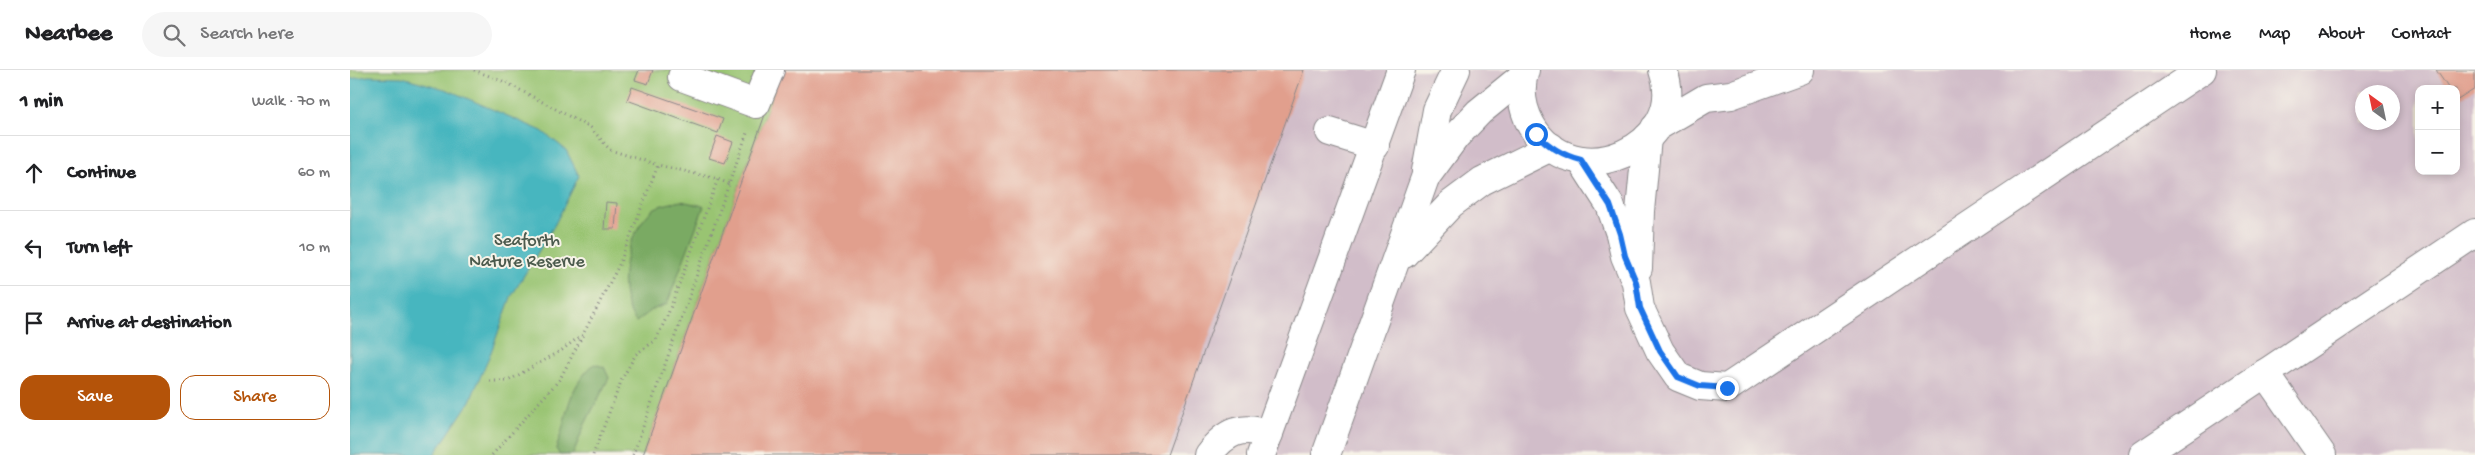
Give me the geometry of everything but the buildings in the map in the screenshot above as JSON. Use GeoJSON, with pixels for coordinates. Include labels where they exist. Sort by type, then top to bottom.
{"type":"FeatureCollection","features":[{"type":"Feature","properties":{"kind":"lane"},"geometry":{"type":"LineString","coordinates":[[682,77],[756,104],[770,70]]}},
{"type":"Feature","properties":{"kind":"lane"},"geometry":{"type":"LineString","coordinates":[[1265,444],[1375,146],[1401,70]]}},
{"type":"Feature","properties":{"kind":"lane"},"geometry":{"type":"LineString","coordinates":[[1326,455],[1425,178],[1437,110],[1456,70]]}},
{"type":"Feature","properties":{"kind":"lane"},"geometry":{"type":"LineString","coordinates":[[1636,282],[1640,254],[1640,211],[1651,133],[1664,111],[1666,96],[1663,70]]}},
{"type":"Feature","properties":{"kind":"lane"},"geometry":{"type":"LineString","coordinates":[[1736,70],[1768,82]]}},
{"type":"Feature","properties":{"kind":"lane"},"geometry":{"type":"LineString","coordinates":[[1524,74],[1522,97],[1526,116],[1536,134],[1565,156],[1581,160],[1605,161],[1628,153],[1651,133],[1706,98],[1731,95],[1800,70]]}},
{"type":"Feature","properties":{"kind":"lane"},"geometry":{"type":"LineString","coordinates":[[1581,160],[1610,205],[1625,256],[1636,282],[1640,308],[1660,351],[1678,377],[1700,386],[1727,388],[2202,70]]}},
{"type":"Feature","properties":{"kind":"lane"},"geometry":{"type":"LineString","coordinates":[[1425,178],[1456,136],[1479,112],[1524,74]]}},
{"type":"Feature","properties":{"kind":"lane"},"geometry":{"type":"LineString","coordinates":[[1330,132],[1375,146]]}},
{"type":"Feature","properties":{"kind":"lane"},"geometry":{"type":"LineString","coordinates":[[1394,267],[1418,237],[1451,204],[1482,181],[1551,147]]}},
{"type":"Feature","properties":{"kind":"lane"},"geometry":{"type":"LineString","coordinates":[[2143,455],[2475,233]]}},
{"type":"Feature","properties":{"kind":"lane"},"geometry":{"type":"LineString","coordinates":[[2265,373],[2322,455]]}},
{"type":"Feature","properties":{"kind":"lane"},"geometry":{"type":"LineString","coordinates":[[1208,455],[1227,436],[1240,430],[1253,429],[1265,444]]}},
{"type":"Feature","properties":{"kind":"path"},"geometry":{"type":"LineString","coordinates":[[474,70],[507,83],[591,128],[610,150],[658,165],[718,179],[729,184]]}},
{"type":"Feature","properties":{"kind":"path"},"geometry":{"type":"LineString","coordinates":[[633,455],[756,104]]}},
{"type":"Feature","properties":{"kind":"path"},"geometry":{"type":"LineString","coordinates":[[492,455],[560,379],[619,265],[658,165]]}},
{"type":"Feature","properties":{"kind":"path"},"geometry":{"type":"LineString","coordinates":[[593,455],[622,379],[636,354],[656,340],[668,314],[718,179]]}},
{"type":"Feature","properties":{"kind":"path"},"geometry":{"type":"LineString","coordinates":[[490,381],[508,381],[562,350],[586,332]]}},
{"type":"Feature","properties":{"kind":"shaded area"},"geometry":{"type":"Polygon","coordinates":[[[781,70],[2475,70],[2475,455],[643,455],[781,70]]]}},
{"type":"Feature","properties":{"kind":"green space","name":"Seaforth Nature Reserve"},"geometry":{"type":"Polygon","coordinates":[[[350,70],[781,70],[643,455],[350,455],[350,70]]]}},
{"type":"Feature","properties":{"kind":"green space"},"geometry":{"type":"Polygon","coordinates":[[[681,201],[704,206],[667,304],[652,310],[636,322],[629,310],[624,284],[624,270],[631,242],[644,219],[652,210],[681,201]]]}},
{"type":"Feature","properties":{"kind":"green space"},"geometry":{"type":"Polygon","coordinates":[[[594,364],[604,367],[609,378],[585,424],[573,454],[560,455],[556,449],[573,393],[585,373],[594,364]]]}},
{"type":"Feature","properties":{"kind":"water"},"geometry":{"type":"Polygon","coordinates":[[[368,76],[402,77],[448,90],[542,131],[566,150],[579,176],[555,224],[511,297],[491,352],[470,401],[434,455],[350,455],[350,79],[368,76]]]}},
{"type":"Feature","properties":{"kind":"route"},"geometry":{"type":"LineString","coordinates":[[1536,134],[1565,156],[1581,160],[1596,181],[1610,205],[1625,256],[1636,282],[1640,308],[1660,351],[1678,377],[1700,386],[1727,388]]}}]}
